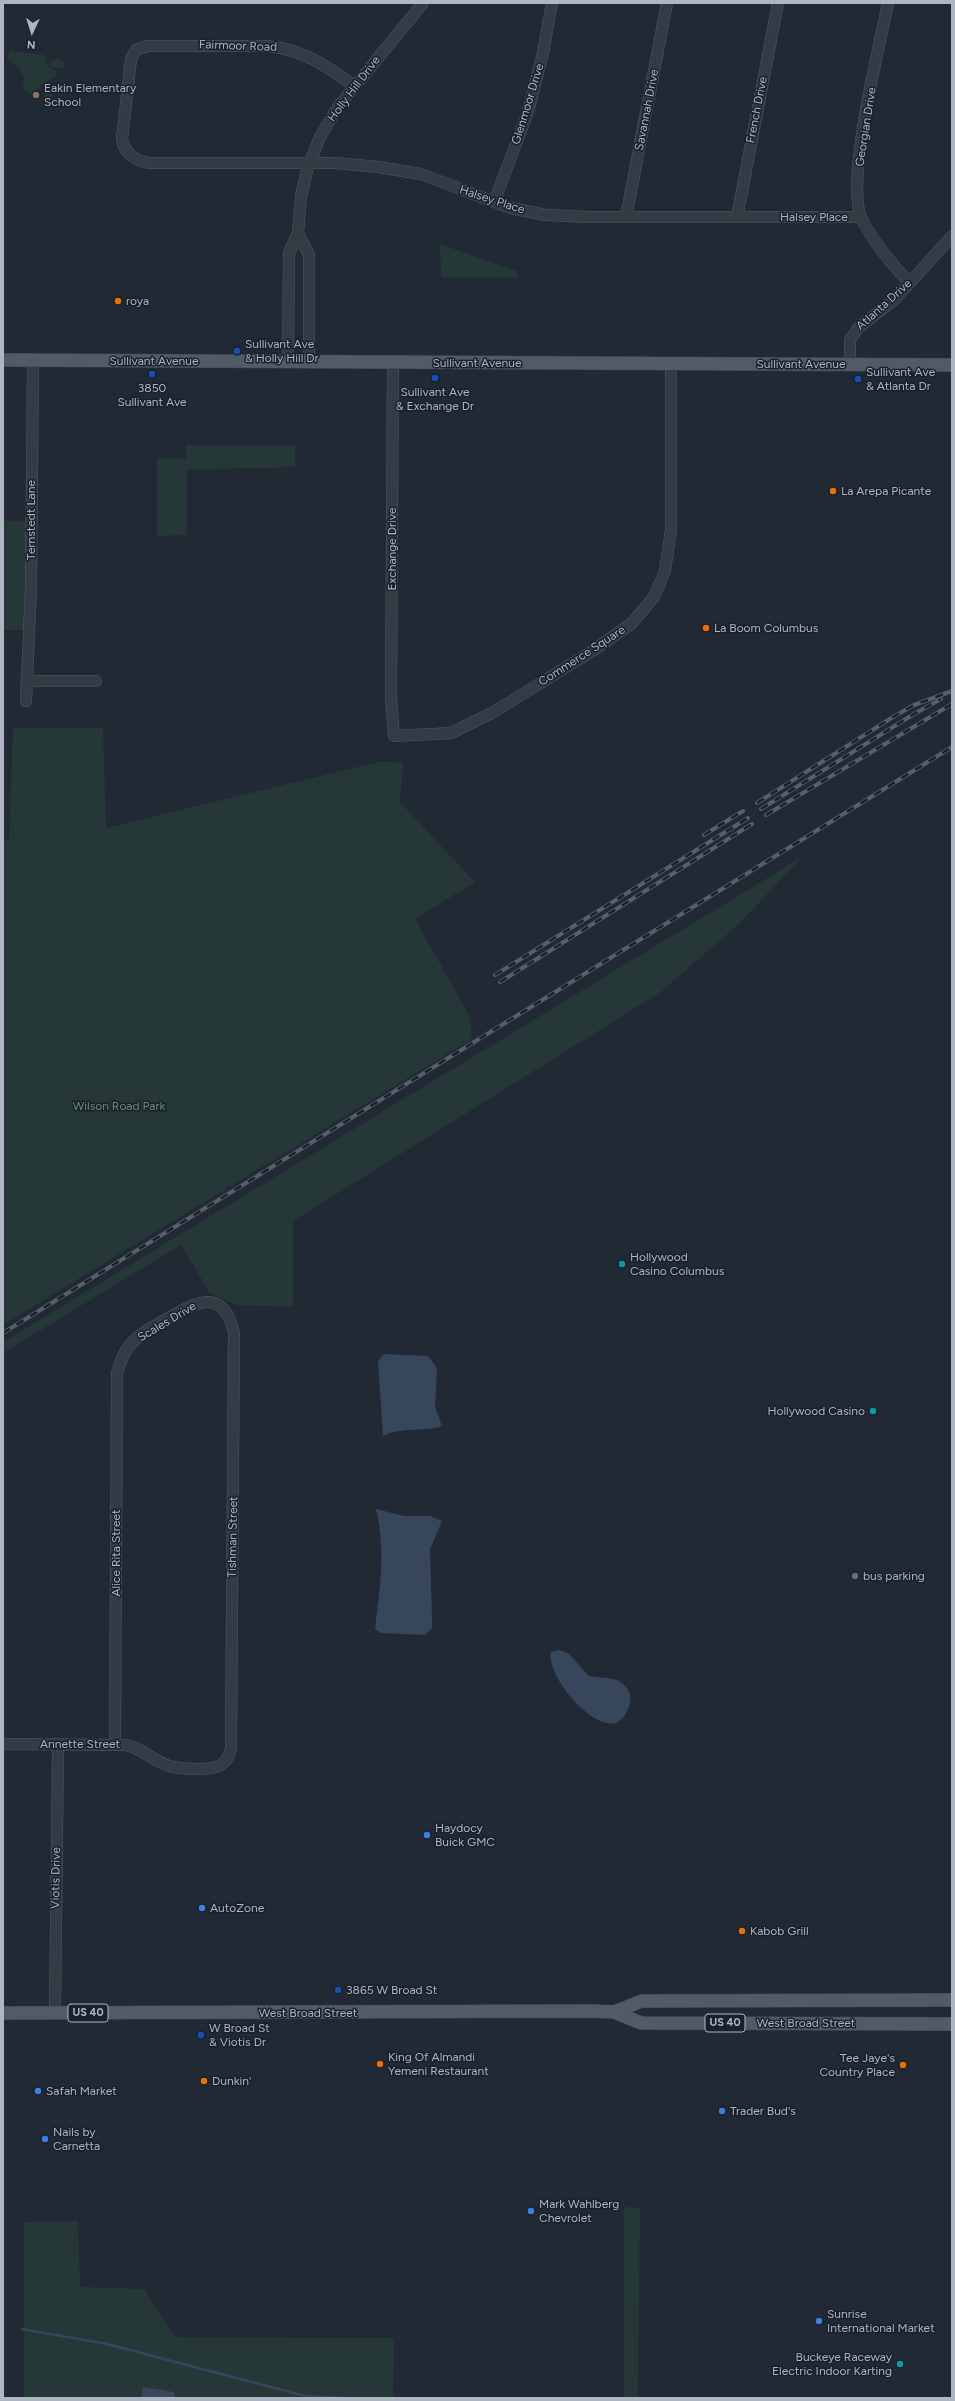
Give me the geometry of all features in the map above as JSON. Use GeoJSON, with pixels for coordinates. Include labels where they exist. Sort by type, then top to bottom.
{"type":"FeatureCollection","features":[{"type":"Feature","properties":{"kind":"main road","name":"Sullivant Avenue"},"geometry":{"type":"LineString","coordinates":[[3,360],[952,365]]}},
{"type":"Feature","properties":{"kind":"main road","name":"West Broad Street"},"geometry":{"type":"LineString","coordinates":[[3,2013],[614,2012],[642,2001],[952,2000]]}},
{"type":"Feature","properties":{"kind":"main road","name":"West Broad Street"},"geometry":{"type":"LineString","coordinates":[[614,2012],[641,2023],[952,2024]]}},
{"type":"Feature","properties":{"kind":"street","name":"Holly Hill Drive"},"geometry":{"type":"LineString","coordinates":[[288,362],[289,253],[298,233],[301,196],[310,163],[327,123],[354,86],[422,3]]}},
{"type":"Feature","properties":{"kind":"street","name":"Glenmoor Drive"},"geometry":{"type":"LineString","coordinates":[[494,202],[528,112],[543,53],[552,3]]}},
{"type":"Feature","properties":{"kind":"street","name":"Savannah Drive"},"geometry":{"type":"LineString","coordinates":[[626,217],[668,3]]}},
{"type":"Feature","properties":{"kind":"street","name":"French Drive"},"geometry":{"type":"LineString","coordinates":[[737,217],[778,3]]}},
{"type":"Feature","properties":{"kind":"street","name":"Georgian Drive"},"geometry":{"type":"LineString","coordinates":[[888,3],[859,153],[858,202],[862,217],[892,265],[910,282]]}},
{"type":"Feature","properties":{"kind":"street","name":"Fairmoor Road"},"geometry":{"type":"LineString","coordinates":[[128,154],[122,139],[129,69],[131,59],[136,50],[162,45],[284,48],[308,55],[354,86]]}},
{"type":"Feature","properties":{"kind":"street","name":"Halsey Place"},"geometry":{"type":"LineString","coordinates":[[128,154],[139,161],[149,163],[310,163],[378,167],[421,174],[510,208],[546,215],[626,217],[862,217]]}},
{"type":"Feature","properties":{"kind":"street"},"geometry":{"type":"LineString","coordinates":[[298,233],[309,255],[309,362]]}},
{"type":"Feature","properties":{"kind":"street","name":"Atlanta Drive"},"geometry":{"type":"LineString","coordinates":[[850,364],[850,340],[853,334],[895,299],[952,236]]}},
{"type":"Feature","properties":{"kind":"street","name":"Ternstedt Lane"},"geometry":{"type":"LineString","coordinates":[[26,701],[30,588],[33,360]]}},
{"type":"Feature","properties":{"kind":"street","name":"Exchange Drive"},"geometry":{"type":"LineString","coordinates":[[393,362],[391,698],[394,736]]}},
{"type":"Feature","properties":{"kind":"street","name":"Commerce Square"},"geometry":{"type":"LineString","coordinates":[[394,736],[451,733],[492,713],[620,632],[631,624],[654,597],[665,571],[670,530],[671,364]]}},
{"type":"Feature","properties":{"kind":"street"},"geometry":{"type":"LineString","coordinates":[[26,681],[96,681]]}},
{"type":"Feature","properties":{"kind":"street","name":"Scales Drive"},"geometry":{"type":"LineString","coordinates":[[120,1363],[130,1344],[144,1333],[190,1305],[199,1302],[209,1302],[224,1308]]}},
{"type":"Feature","properties":{"kind":"street","name":"Tishman Street"},"geometry":{"type":"LineString","coordinates":[[222,1765],[229,1758],[231,1748],[234,1333],[231,1320],[224,1308]]}},
{"type":"Feature","properties":{"kind":"street","name":"Alice Rita Street"},"geometry":{"type":"LineString","coordinates":[[115,1744],[117,1394],[120,1363]]}},
{"type":"Feature","properties":{"kind":"street","name":"Annette Street"},"geometry":{"type":"LineString","coordinates":[[3,1744],[115,1744],[136,1747],[169,1766],[210,1768],[222,1765]]}},
{"type":"Feature","properties":{"kind":"street","name":"Viotis Drive"},"geometry":{"type":"LineString","coordinates":[[55,2013],[58,1753],[56,1744]]}},
{"type":"Feature","properties":{"kind":"green space"},"geometry":{"type":"Polygon","coordinates":[[[10,51],[44,55],[47,66],[56,71],[57,75],[37,88],[36,95],[31,95],[22,86],[24,78],[20,70],[7,58],[10,51]]]}},
{"type":"Feature","properties":{"kind":"green space"},"geometry":{"type":"Polygon","coordinates":[[[55,59],[63,61],[65,65],[62,69],[52,67],[49,64],[55,59]]]}},
{"type":"Feature","properties":{"kind":"green space"},"geometry":{"type":"Polygon","coordinates":[[[44,91],[53,93],[52,104],[44,102],[44,91]]]}},
{"type":"Feature","properties":{"kind":"green space"},"geometry":{"type":"Polygon","coordinates":[[[440,244],[517,271],[517,278],[441,277],[440,244]]]}},
{"type":"Feature","properties":{"kind":"green space"},"geometry":{"type":"Polygon","coordinates":[[[186,445],[295,445],[295,467],[187,470],[187,535],[157,536],[157,459],[186,459],[186,445]]]}},
{"type":"Feature","properties":{"kind":"green space"},"geometry":{"type":"Polygon","coordinates":[[[3,521],[26,521],[25,630],[3,630],[3,521]]]}},
{"type":"Feature","properties":{"kind":"green space","name":"Wilson Road Park"},"geometry":{"type":"Polygon","coordinates":[[[13,728],[103,728],[106,828],[382,761],[403,763],[400,802],[475,882],[415,919],[470,1017],[472,1039],[3,1325],[3,841],[9,840],[13,728]]]}},
{"type":"Feature","properties":{"kind":"green space"},"geometry":{"type":"Polygon","coordinates":[[[802,857],[739,924],[661,992],[293,1221],[293,1307],[236,1305],[210,1293],[181,1245],[3,1353],[3,1342],[802,857]]]}},
{"type":"Feature","properties":{"kind":"green space"},"geometry":{"type":"Polygon","coordinates":[[[624,2207],[640,2208],[638,2398],[624,2398],[624,2207]]]}},
{"type":"Feature","properties":{"kind":"green space"},"geometry":{"type":"Polygon","coordinates":[[[78,2221],[80,2287],[144,2289],[175,2337],[394,2338],[393,2398],[24,2398],[24,2222],[78,2221]]]}},
{"type":"Feature","properties":{"kind":"water"},"geometry":{"type":"Polygon","coordinates":[[[384,1354],[428,1356],[437,1368],[435,1407],[442,1426],[427,1429],[398,1431],[383,1436],[378,1361],[384,1354]]]}},
{"type":"Feature","properties":{"kind":"water"},"geometry":{"type":"Polygon","coordinates":[[[376,1509],[404,1516],[430,1516],[442,1521],[430,1549],[432,1628],[425,1635],[381,1633],[375,1629],[381,1569],[381,1539],[376,1509]]]}},
{"type":"Feature","properties":{"kind":"water"},"geometry":{"type":"Polygon","coordinates":[[[559,1650],[568,1653],[589,1676],[613,1679],[625,1686],[630,1694],[630,1702],[627,1712],[621,1720],[616,1723],[606,1723],[595,1718],[584,1710],[573,1699],[563,1687],[551,1662],[551,1652],[559,1650]]]}},
{"type":"Feature","properties":{"kind":"water"},"geometry":{"type":"Polygon","coordinates":[[[143,2387],[174,2392],[175,2398],[141,2398],[143,2387]]]}},
{"type":"Feature","properties":{"kind":"waterway"},"geometry":{"type":"LineString","coordinates":[[22,2329],[107,2344],[305,2396],[344,2398]]}},
{"type":"Feature","properties":{"kind":"railway"},"geometry":{"type":"LineString","coordinates":[[757,803],[893,717],[914,705],[952,691]]}},
{"type":"Feature","properties":{"kind":"railway"},"geometry":{"type":"LineString","coordinates":[[761,809],[914,714],[941,699]]}},
{"type":"Feature","properties":{"kind":"railway"},"geometry":{"type":"LineString","coordinates":[[766,815],[952,704]]}},
{"type":"Feature","properties":{"kind":"railway"},"geometry":{"type":"LineString","coordinates":[[3,1333],[952,747]]}},
{"type":"Feature","properties":{"kind":"railway"},"geometry":{"type":"LineString","coordinates":[[704,835],[743,811]]}},
{"type":"Feature","properties":{"kind":"railway"},"geometry":{"type":"LineString","coordinates":[[495,975],[748,818]]}},
{"type":"Feature","properties":{"kind":"railway"},"geometry":{"type":"LineString","coordinates":[[500,982],[752,824]]}},
{"type":"Feature","properties":{"kind":"place","name":"Eakin Elementary School"},"geometry":{"type":"Point","coordinates":[36,95]}},
{"type":"Feature","properties":{"kind":"place","name":"roya"},"geometry":{"type":"Point","coordinates":[118,301]}},
{"type":"Feature","properties":{"kind":"place","name":"Sullivant Ave & Holly Hill Dr"},"geometry":{"type":"Point","coordinates":[237,351]}},
{"type":"Feature","properties":{"kind":"place","name":"3850 Sullivant Ave"},"geometry":{"type":"Point","coordinates":[152,374]}},
{"type":"Feature","properties":{"kind":"place","name":"Sullivant Ave & Exchange Dr"},"geometry":{"type":"Point","coordinates":[435,378]}},
{"type":"Feature","properties":{"kind":"place","name":"Sullivant Ave & Atlanta Dr"},"geometry":{"type":"Point","coordinates":[858,379]}},
{"type":"Feature","properties":{"kind":"place","name":"La Arepa Picante"},"geometry":{"type":"Point","coordinates":[833,491]}},
{"type":"Feature","properties":{"kind":"place","name":"La Boom Columbus"},"geometry":{"type":"Point","coordinates":[706,628]}},
{"type":"Feature","properties":{"kind":"place","name":"Hollywood Casino Columbus"},"geometry":{"type":"Point","coordinates":[622,1264]}},
{"type":"Feature","properties":{"kind":"place","name":"Hollywood Casino"},"geometry":{"type":"Point","coordinates":[873,1411]}},
{"type":"Feature","properties":{"kind":"place","name":"bus parking"},"geometry":{"type":"Point","coordinates":[855,1576]}},
{"type":"Feature","properties":{"kind":"place","name":"Haydocy Buick GMC"},"geometry":{"type":"Point","coordinates":[427,1835]}},
{"type":"Feature","properties":{"kind":"place","name":"AutoZone"},"geometry":{"type":"Point","coordinates":[202,1908]}},
{"type":"Feature","properties":{"kind":"place","name":"Kabob Grill"},"geometry":{"type":"Point","coordinates":[742,1931]}},
{"type":"Feature","properties":{"kind":"place","name":"3865 W Broad St"},"geometry":{"type":"Point","coordinates":[338,1990]}},
{"type":"Feature","properties":{"kind":"place","name":"W Broad St & Viotis Dr"},"geometry":{"type":"Point","coordinates":[201,2035]}},
{"type":"Feature","properties":{"kind":"place","name":"King Of Almandi Yemeni Restaurant"},"geometry":{"type":"Point","coordinates":[380,2064]}},
{"type":"Feature","properties":{"kind":"place","name":"Tee Jaye's Country Place"},"geometry":{"type":"Point","coordinates":[903,2065]}},
{"type":"Feature","properties":{"kind":"place","name":"Dunkin'"},"geometry":{"type":"Point","coordinates":[204,2081]}},
{"type":"Feature","properties":{"kind":"place","name":"Safah Market"},"geometry":{"type":"Point","coordinates":[38,2091]}},
{"type":"Feature","properties":{"kind":"place","name":"Trader Bud's"},"geometry":{"type":"Point","coordinates":[722,2111]}},
{"type":"Feature","properties":{"kind":"place","name":"Nails by Carnetta"},"geometry":{"type":"Point","coordinates":[45,2139]}},
{"type":"Feature","properties":{"kind":"place","name":"Mark Wahlberg Chevrolet"},"geometry":{"type":"Point","coordinates":[531,2211]}},
{"type":"Feature","properties":{"kind":"place","name":"Sunrise International Market"},"geometry":{"type":"Point","coordinates":[819,2321]}},
{"type":"Feature","properties":{"kind":"place","name":"Buckeye Raceway Electric Indoor Karting"},"geometry":{"type":"Point","coordinates":[900,2364]}}]}
